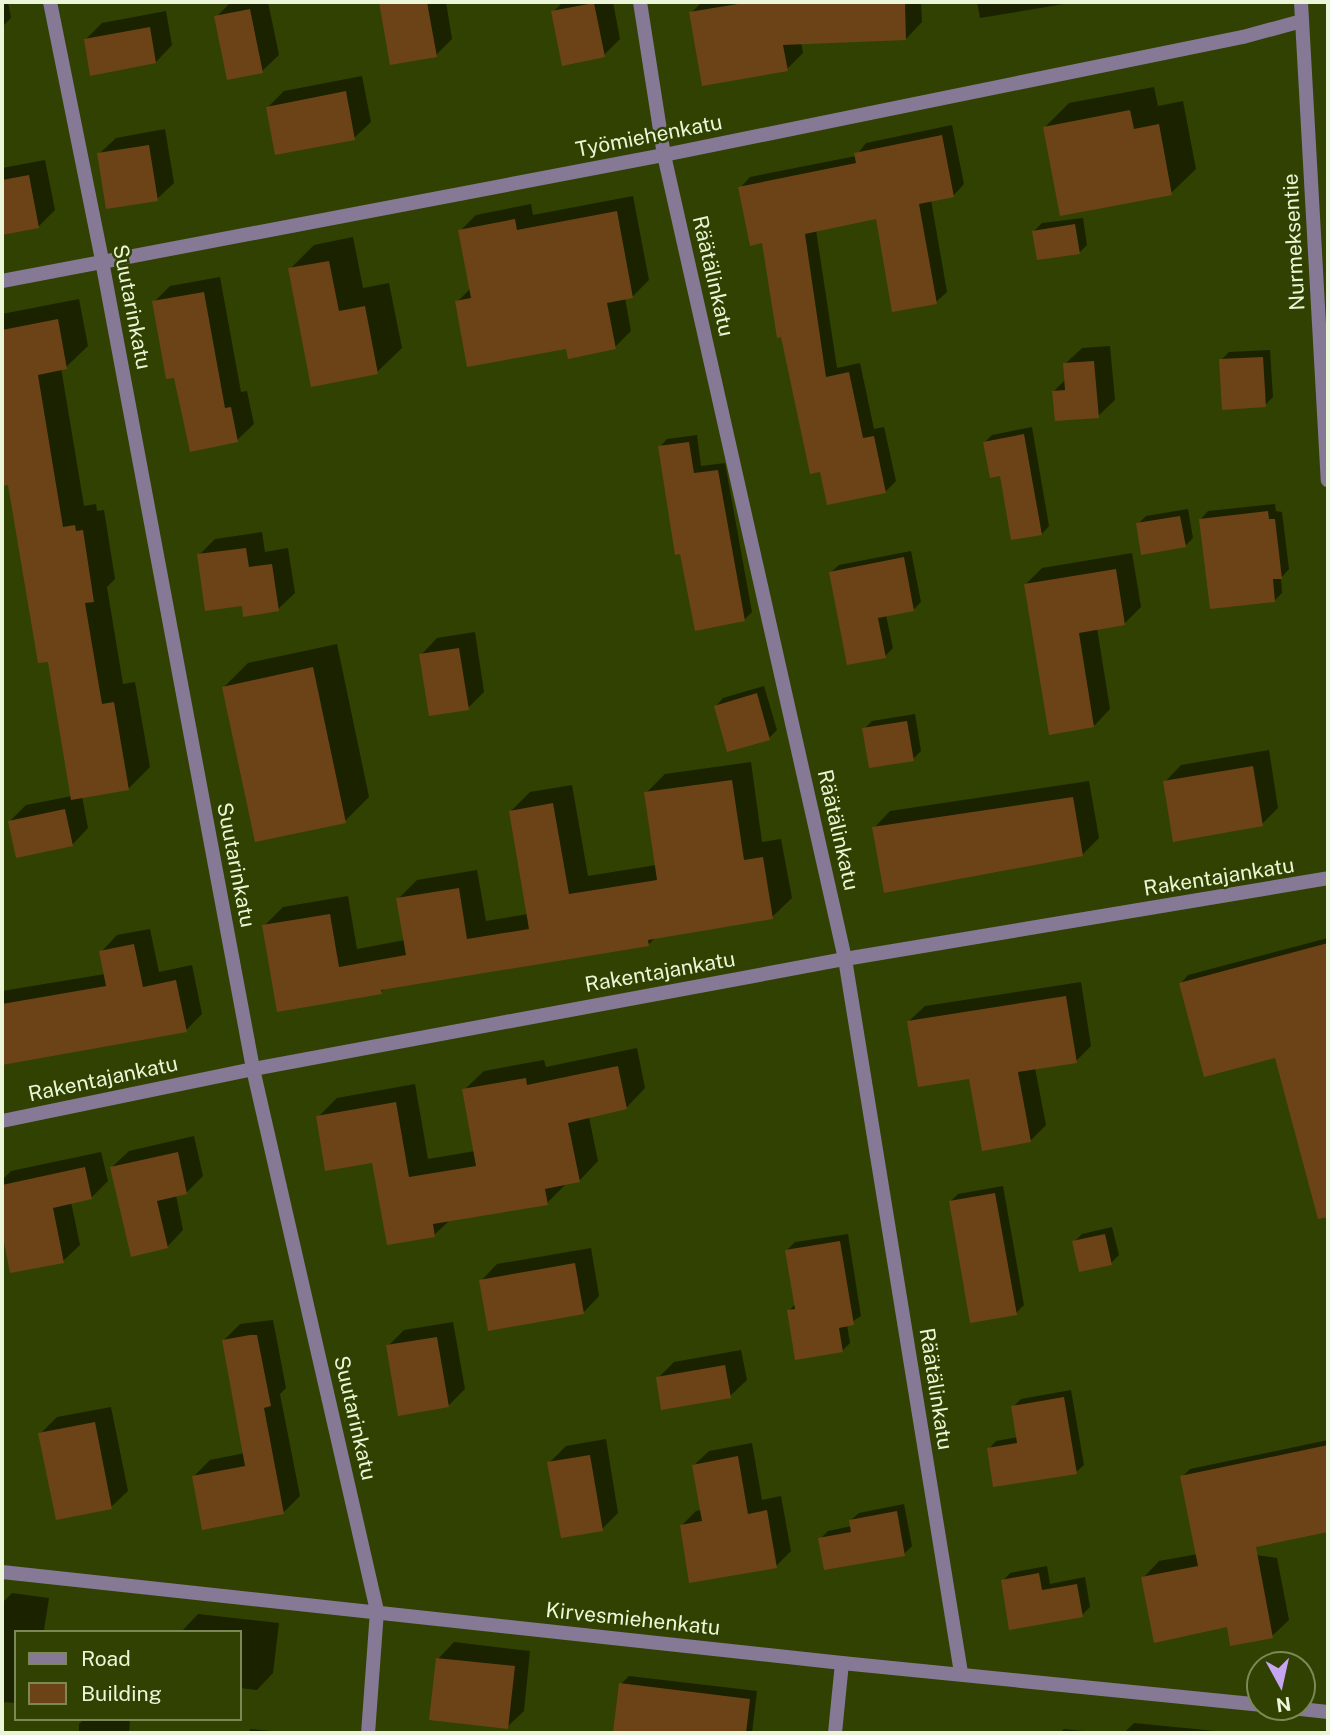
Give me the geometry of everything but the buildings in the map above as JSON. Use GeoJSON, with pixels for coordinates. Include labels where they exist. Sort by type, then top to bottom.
{"type":"FeatureCollection","features":[{"type":"Feature","properties":{"kind":"street","name":"Suutarinkatu"},"geometry":{"type":"LineString","coordinates":[[50,2],[102,261],[253,1069],[377,1611],[368,1733]]}},
{"type":"Feature","properties":{"kind":"street","name":"Räätälinkatu"},"geometry":{"type":"LineString","coordinates":[[640,2],[664,155],[845,959],[961,1673]]}},
{"type":"Feature","properties":{"kind":"street","name":"Nurmeksentie"},"geometry":{"type":"LineString","coordinates":[[1301,2],[1328,480]]}},
{"type":"Feature","properties":{"kind":"street","name":"Työmiehenkatu"},"geometry":{"type":"LineString","coordinates":[[2,281],[664,155],[1243,37],[1301,21]]}},
{"type":"Feature","properties":{"kind":"street","name":"Rakentajankatu"},"geometry":{"type":"LineString","coordinates":[[2,1121],[253,1069],[845,959],[1328,878]]}},
{"type":"Feature","properties":{"kind":"street","name":"Kirvesmiehenkatu"},"geometry":{"type":"LineString","coordinates":[[2,1572],[842,1663],[1246,1703]]}},
{"type":"Feature","properties":{"kind":"street"},"geometry":{"type":"LineString","coordinates":[[835,1733],[842,1663]]}}]}
